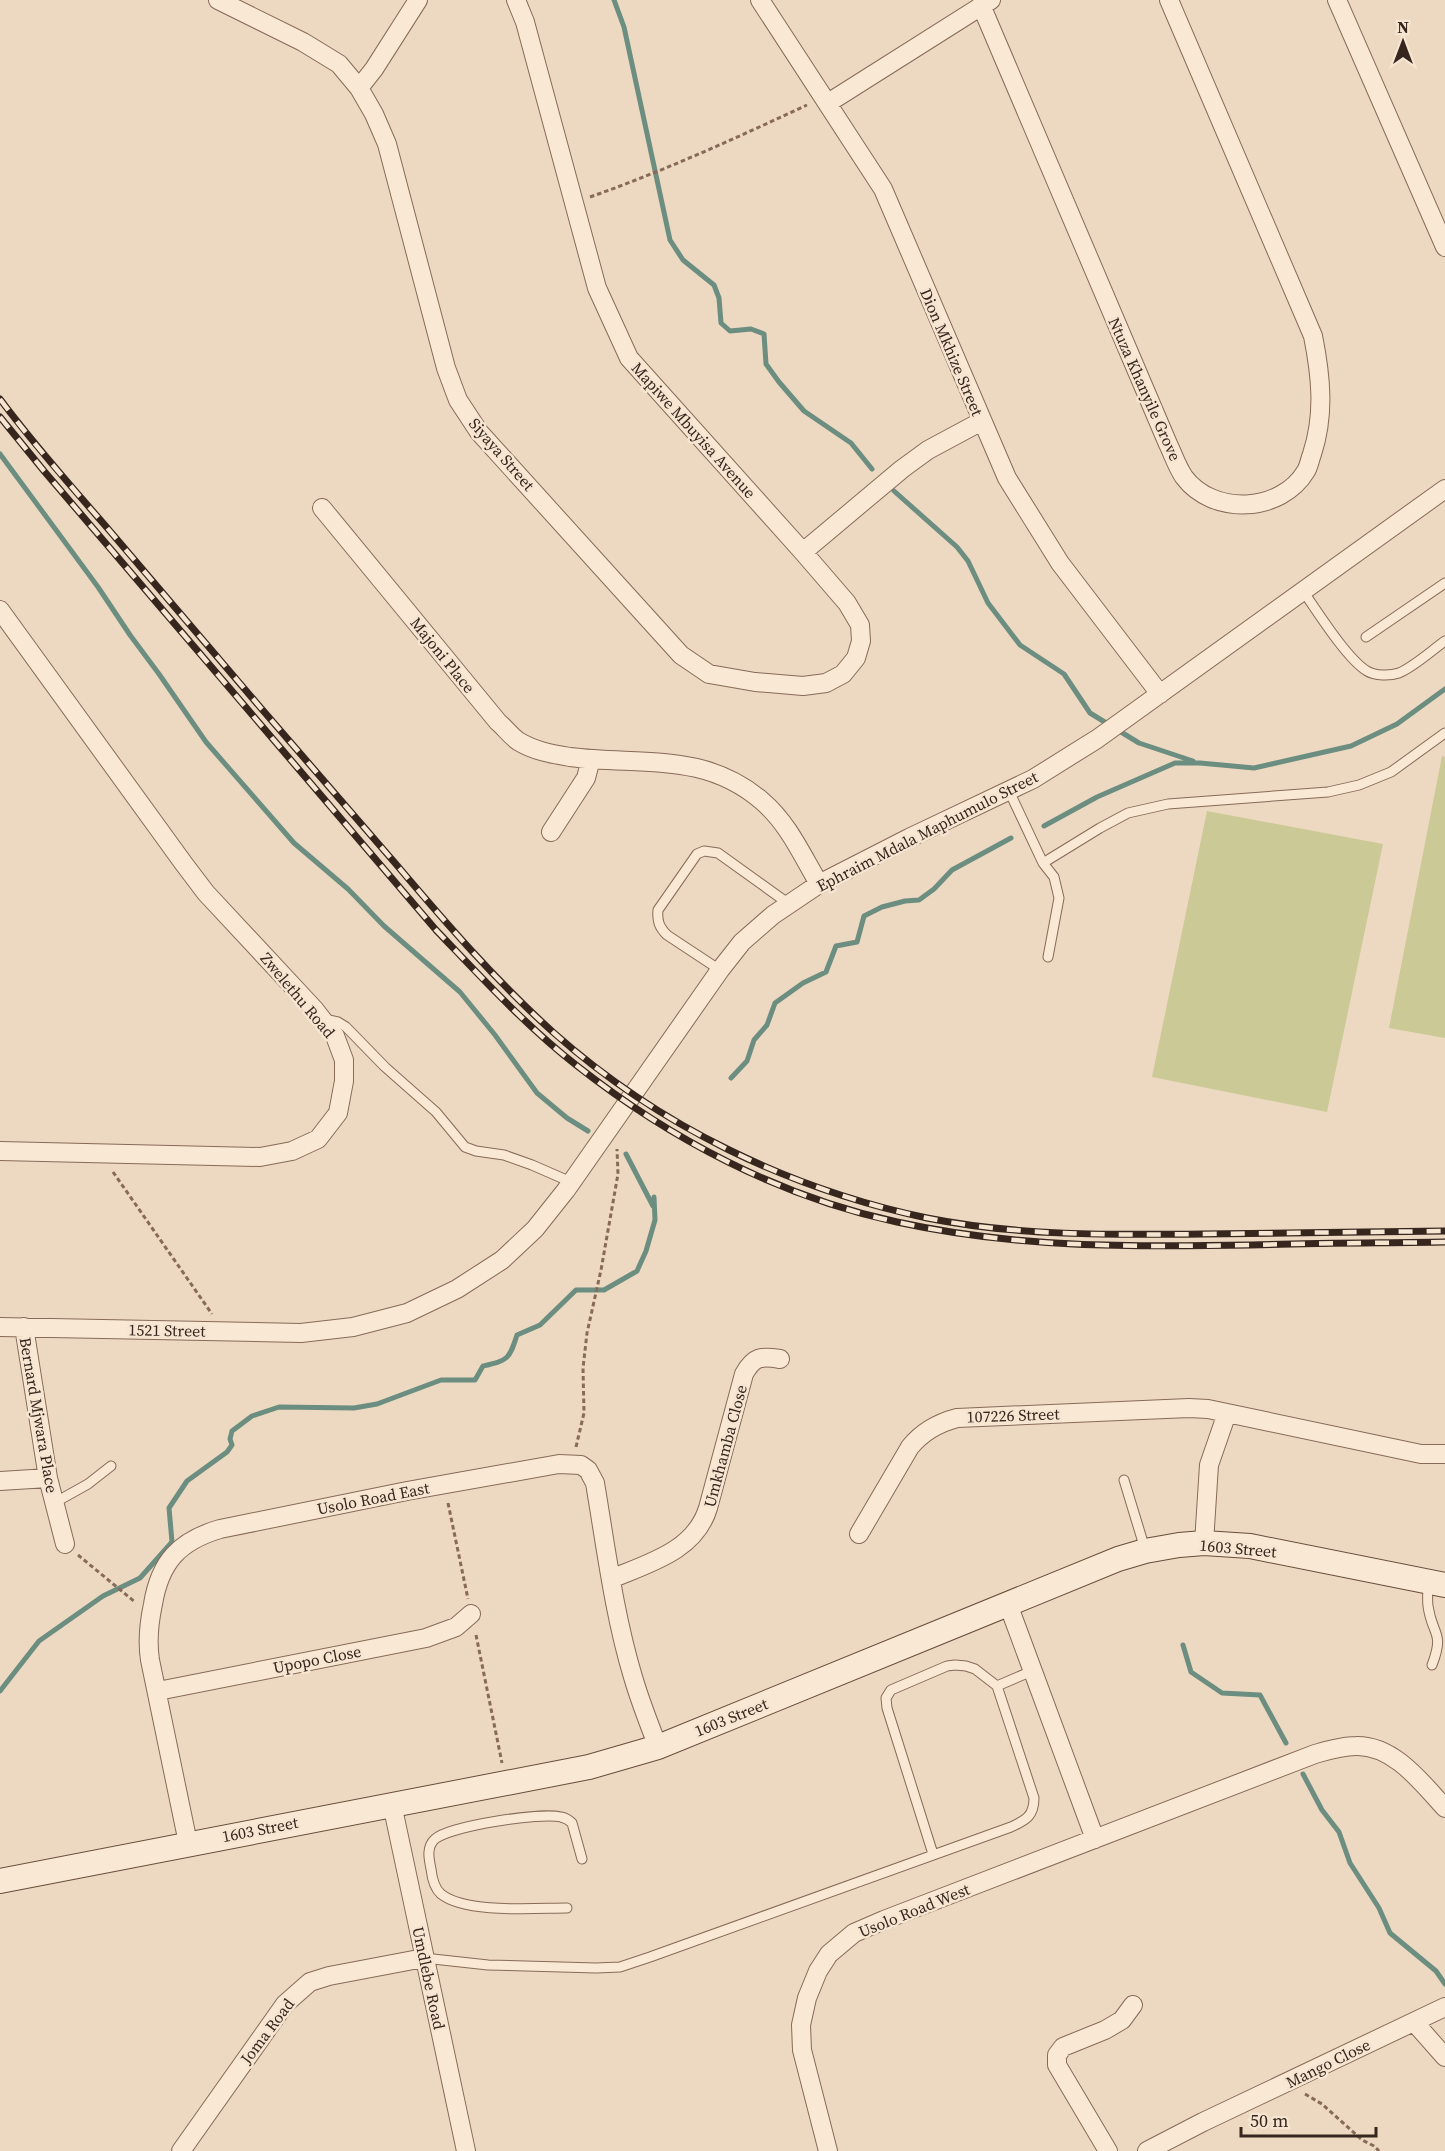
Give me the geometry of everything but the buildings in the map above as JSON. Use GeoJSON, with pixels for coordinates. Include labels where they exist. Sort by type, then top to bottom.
{"type":"FeatureCollection","features":[{"type":"Feature","properties":{"kind":"street","name":"Siyaya Street"},"geometry":{"type":"LineString","coordinates":[[218,0],[312,47],[339,64],[359,88],[387,144],[446,368],[458,400],[479,432],[681,655],[709,674],[755,682],[803,686],[826,683],[843,674],[856,658],[861,641],[860,625]]}},
{"type":"Feature","properties":{"kind":"street"},"geometry":{"type":"LineString","coordinates":[[359,88],[374,69],[418,0]]}},
{"type":"Feature","properties":{"kind":"street","name":"Mapiwe Mbuyisa Avenue"},"geometry":{"type":"LineString","coordinates":[[516,0],[525,22],[597,288],[629,358],[803,552],[847,603],[860,625]]}},
{"type":"Feature","properties":{"kind":"street","name":"Dion Mkhize Street"},"geometry":{"type":"LineString","coordinates":[[760,0],[883,189],[1007,478],[1060,563],[1160,694]]}},
{"type":"Feature","properties":{"kind":"street","name":"Ntuza Khanyile Grove"},"geometry":{"type":"LineString","coordinates":[[986,3],[1167,444],[1184,477],[1204,494],[1233,505],[1261,504],[1288,490],[1306,471],[1316,442],[1322,403],[1319,363],[1313,336],[1169,0]]}},
{"type":"Feature","properties":{"kind":"street"},"geometry":{"type":"LineString","coordinates":[[1337,0],[1445,247]]}},
{"type":"Feature","properties":{"kind":"street"},"geometry":{"type":"LineString","coordinates":[[826,100],[986,3]]}},
{"type":"Feature","properties":{"kind":"street"},"geometry":{"type":"LineString","coordinates":[[803,552],[902,469],[928,450],[982,421]]}},
{"type":"Feature","properties":{"kind":"street","name":"Ephraim Mdala Maphumulo Street"},"geometry":{"type":"LineString","coordinates":[[224,1331],[301,1333],[353,1327],[407,1314],[457,1289],[502,1260],[535,1229],[571,1182],[720,970],[742,942],[773,915],[819,884],[1033,779],[1097,739],[1445,489]]}},
{"type":"Feature","properties":{"kind":"street","name":"Majoni Place"},"geometry":{"type":"LineString","coordinates":[[322,508],[498,722],[517,741],[540,751],[591,759],[666,763],[701,768],[732,781],[762,801],[789,830],[819,884]]}},
{"type":"Feature","properties":{"kind":"street","name":"Zwelethu Road"},"geometry":{"type":"LineString","coordinates":[[0,610],[206,893],[335,1036],[344,1060],[345,1081],[338,1113],[318,1139],[292,1151],[260,1157],[0,1151]]}},
{"type":"Feature","properties":{"kind":"street"},"geometry":{"type":"LineString","coordinates":[[551,832],[586,778],[591,759]]}},
{"type":"Feature","properties":{"kind":"street","name":"1521 Street"},"geometry":{"type":"LineString","coordinates":[[0,1327],[224,1331]]}},
{"type":"Feature","properties":{"kind":"street","name":"Bernard Mjwara Place"},"geometry":{"type":"LineString","coordinates":[[24,1327],[48,1478],[64,1544]]}},
{"type":"Feature","properties":{"kind":"street","name":"Umkhamba Close"},"geometry":{"type":"LineString","coordinates":[[611,1580],[668,1555],[685,1544],[696,1532],[704,1521],[708,1508],[744,1374],[749,1366],[763,1356],[780,1359]]}},
{"type":"Feature","properties":{"kind":"street","name":"107226 Street"},"geometry":{"type":"LineString","coordinates":[[859,1534],[919,1435],[943,1422],[957,1418],[1189,1408],[1227,1413],[1421,1454],[1445,1454]]}},
{"type":"Feature","properties":{"kind":"street"},"geometry":{"type":"LineString","coordinates":[[1204,1543],[1209,1465],[1227,1413]]}},
{"type":"Feature","properties":{"kind":"street"},"geometry":{"type":"LineString","coordinates":[[573,1463],[588,1470],[595,1482],[611,1580],[633,1678],[658,1747]]}},
{"type":"Feature","properties":{"kind":"street","name":"Usolo Road East"},"geometry":{"type":"LineString","coordinates":[[189,1843],[148,1647],[157,1582],[170,1559],[203,1534],[407,1491],[573,1463]]}},
{"type":"Feature","properties":{"kind":"street"},"geometry":{"type":"LineString","coordinates":[[0,1481],[48,1478]]}},
{"type":"Feature","properties":{"kind":"street","name":"1603 Street"},"geometry":{"type":"LineString","coordinates":[[0,1880],[589,1767],[658,1747],[1118,1559],[1145,1551],[1204,1543],[1250,1546],[1436,1584]]}},
{"type":"Feature","properties":{"kind":"street"},"geometry":{"type":"LineString","coordinates":[[1008,1604],[1095,1839]]}},
{"type":"Feature","properties":{"kind":"street","name":"Upopo Close"},"geometry":{"type":"LineString","coordinates":[[158,1691],[426,1638],[456,1627],[471,1614]]}},
{"type":"Feature","properties":{"kind":"street","name":"Usolo Road West"},"geometry":{"type":"LineString","coordinates":[[828,2151],[802,2050],[801,2025],[807,1998],[818,1971],[829,1954],[854,1933],[1315,1754],[1339,1748],[1359,1746],[1379,1750],[1398,1761],[1445,1808]]}},
{"type":"Feature","properties":{"kind":"street","name":"Umdlebe Road"},"geometry":{"type":"LineString","coordinates":[[392,1804],[420,1880],[424,1958],[466,2151]]}},
{"type":"Feature","properties":{"kind":"street","name":"Joma Road"},"geometry":{"type":"LineString","coordinates":[[181,2151],[285,2004],[299,1990],[310,1982],[329,1976],[424,1958]]}},
{"type":"Feature","properties":{"kind":"street"},"geometry":{"type":"LineString","coordinates":[[1108,2151],[1057,2065],[1057,2055],[1063,2047],[1105,2030],[1122,2020],[1133,2005]]}},
{"type":"Feature","properties":{"kind":"street","name":"Mango Close"},"geometry":{"type":"LineString","coordinates":[[1147,2151],[1445,2007]]}},
{"type":"Feature","properties":{"kind":"street"},"geometry":{"type":"LineString","coordinates":[[1414,2022],[1445,2057]]}},
{"type":"Feature","properties":{"kind":"lane"},"geometry":{"type":"LineString","coordinates":[[1366,637],[1445,584]]}},
{"type":"Feature","properties":{"kind":"lane"},"geometry":{"type":"LineString","coordinates":[[1303,591],[1340,642],[1358,664],[1368,672],[1382,675],[1399,673],[1445,641]]}},
{"type":"Feature","properties":{"kind":"lane"},"geometry":{"type":"LineString","coordinates":[[1043,863],[1128,813],[1168,804],[1328,792],[1359,785],[1391,772],[1445,733]]}},
{"type":"Feature","properties":{"kind":"lane"},"geometry":{"type":"LineString","coordinates":[[1009,791],[1043,863],[1054,877],[1059,898],[1048,957]]}},
{"type":"Feature","properties":{"kind":"lane"},"geometry":{"type":"LineString","coordinates":[[720,970],[667,935],[660,928],[657,919],[658,910],[697,854],[712,850],[718,853],[789,904]]}},
{"type":"Feature","properties":{"kind":"lane"},"geometry":{"type":"LineString","coordinates":[[321,1018],[338,1022],[346,1027],[385,1067],[436,1112],[465,1147],[504,1155],[532,1164],[571,1182]]}},
{"type":"Feature","properties":{"kind":"lane","name":"Bernard Mjwara Place"},"geometry":{"type":"LineString","coordinates":[[54,1503],[88,1484],[111,1466]]}},
{"type":"Feature","properties":{"kind":"lane"},"geometry":{"type":"LineString","coordinates":[[1124,1479],[1145,1551]]}},
{"type":"Feature","properties":{"kind":"lane"},"geometry":{"type":"LineString","coordinates":[[1432,1665],[1438,1651],[1439,1639],[1428,1607],[1436,1584]]}},
{"type":"Feature","properties":{"kind":"lane"},"geometry":{"type":"LineString","coordinates":[[424,1958],[488,1965],[596,1968],[620,1966],[672,1949],[1011,1827],[1026,1820],[1032,1814],[1034,1798],[997,1686],[966,1666],[947,1666],[891,1689],[886,1698],[887,1708],[933,1854]]}},
{"type":"Feature","properties":{"kind":"lane"},"geometry":{"type":"LineString","coordinates":[[997,1686],[1032,1671]]}},
{"type":"Feature","properties":{"kind":"lane"},"geometry":{"type":"LineString","coordinates":[[567,1908],[482,1907],[456,1902],[435,1887],[420,1880],[429,1848],[440,1836],[519,1817],[552,1815],[569,1820],[575,1828],[582,1858]]}},
{"type":"Feature","properties":{"kind":"path"},"geometry":{"type":"LineString","coordinates":[[574,203],[644,178],[826,100]]}},
{"type":"Feature","properties":{"kind":"path"},"geometry":{"type":"LineString","coordinates":[[573,1463],[584,1413],[583,1368],[587,1333],[594,1308],[618,1174],[615,1120]]}},
{"type":"Feature","properties":{"kind":"path","name":"1521 Street"},"geometry":{"type":"LineString","coordinates":[[100,1153],[224,1331]]}},
{"type":"Feature","properties":{"kind":"path"},"geometry":{"type":"LineString","coordinates":[[64,1544],[130,1597]]}},
{"type":"Feature","properties":{"kind":"path"},"geometry":{"type":"LineString","coordinates":[[1286,2084],[1322,2104],[1362,2140],[1379,2151]]}},
{"type":"Feature","properties":{"kind":"shaded area"},"geometry":{"type":"Polygon","coordinates":[[[1442,756],[1445,757],[1445,1038],[1389,1028],[1442,756]]]}},
{"type":"Feature","properties":{"kind":"shaded area"},"geometry":{"type":"Polygon","coordinates":[[[1207,811],[1383,844],[1327,1112],[1152,1077],[1207,811]]]}},
{"type":"Feature","properties":{"kind":"waterway"},"geometry":{"type":"LineString","coordinates":[[614,0],[624,27],[670,240],[683,260],[714,285],[719,298],[721,323],[730,331],[751,329],[764,334],[766,364],[779,382],[804,411],[851,443],[872,469]]}},
{"type":"Feature","properties":{"kind":"waterway"},"geometry":{"type":"LineString","coordinates":[[0,454],[98,587],[206,742],[294,843],[348,889],[384,926],[460,992],[537,1093],[567,1118],[588,1131]]}},
{"type":"Feature","properties":{"kind":"waterway"},"geometry":{"type":"LineString","coordinates":[[894,491],[957,547],[968,561],[988,603],[1020,645],[1064,674],[1090,713],[1139,743],[1193,761]]}},
{"type":"Feature","properties":{"kind":"waterway"},"geometry":{"type":"LineString","coordinates":[[1044,826],[1097,797],[1175,763],[1254,768],[1351,746],[1397,724],[1445,689]]}},
{"type":"Feature","properties":{"kind":"waterway"},"geometry":{"type":"LineString","coordinates":[[731,1078],[747,1061],[754,1040],[767,1025],[775,1003],[803,983],[826,972],[836,946],[857,942],[864,916],[882,907],[919,900],[934,889],[952,870],[1011,838]]}},
{"type":"Feature","properties":{"kind":"waterway"},"geometry":{"type":"LineString","coordinates":[[626,1154],[653,1206]]}},
{"type":"Feature","properties":{"kind":"waterway"},"geometry":{"type":"LineString","coordinates":[[0,1691],[39,1641],[103,1596],[140,1578],[172,1542],[169,1508],[187,1481],[227,1452],[232,1445],[230,1439],[232,1431],[252,1416],[279,1407],[354,1408],[377,1404],[441,1380],[475,1380],[483,1366],[506,1358],[512,1350],[517,1335],[540,1325],[576,1290],[604,1290],[637,1271],[646,1251],[655,1220],[654,1197]]}},
{"type":"Feature","properties":{"kind":"waterway"},"geometry":{"type":"LineString","coordinates":[[1183,1645],[1191,1672],[1222,1693],[1260,1695],[1286,1743]]}},
{"type":"Feature","properties":{"kind":"waterway"},"geometry":{"type":"LineString","coordinates":[[1303,1774],[1322,1810],[1339,1832],[1350,1863],[1379,1908],[1390,1933],[1436,1971],[1445,1984]]}},
{"type":"Feature","properties":{"kind":"railway"},"geometry":{"type":"LineString","coordinates":[[0,399],[53,466],[491,972],[554,1033],[595,1066],[637,1097],[682,1125],[728,1150],[825,1190],[876,1206],[961,1224],[1030,1231],[1099,1234],[1445,1231]]}},
{"type":"Feature","properties":{"kind":"railway"},"geometry":{"type":"LineString","coordinates":[[0,417],[436,930],[504,1000],[557,1050],[612,1092],[688,1141],[769,1181],[811,1197],[853,1211],[941,1231],[1029,1241],[1117,1245],[1206,1246],[1445,1242]]}}]}
